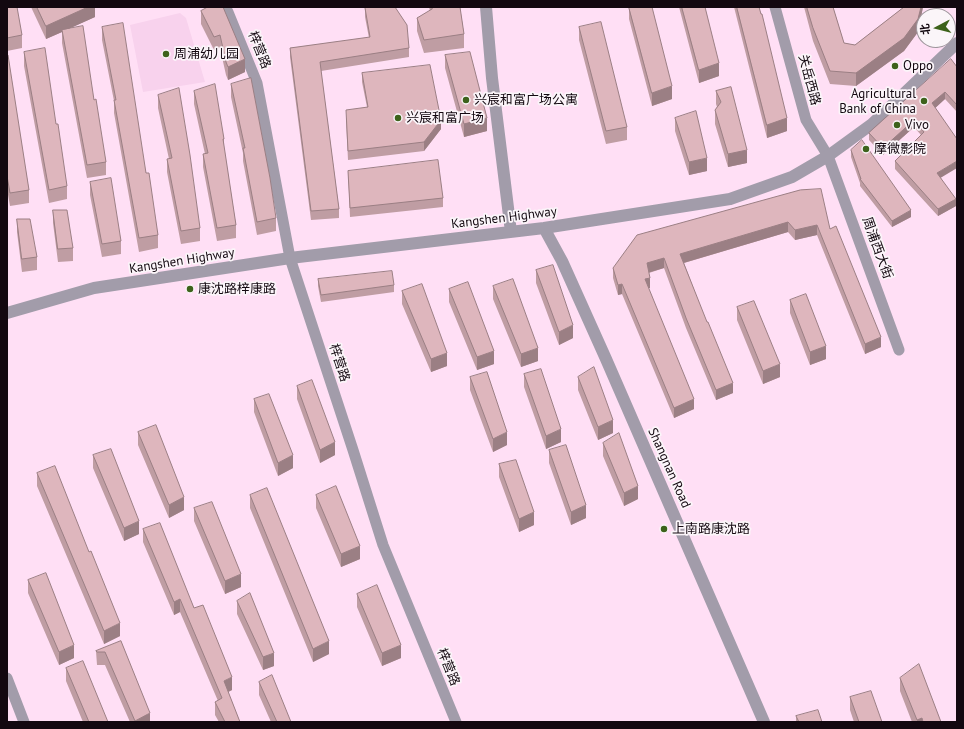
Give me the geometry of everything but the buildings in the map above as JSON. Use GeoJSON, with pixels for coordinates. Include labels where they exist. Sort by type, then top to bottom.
{"type":"FeatureCollection","features":[{"type":"Feature","properties":{"kind":"street","name":"梓营路"},"geometry":{"type":"LineString","coordinates":[[223,7],[228,12],[257,83],[290,258],[383,544],[456,722]]}},
{"type":"Feature","properties":{"kind":"street"},"geometry":{"type":"LineString","coordinates":[[486,7],[492,78],[510,232]]}},
{"type":"Feature","properties":{"kind":"street","name":"关岳西路"},"geometry":{"type":"LineString","coordinates":[[775,7],[806,120],[828,156]]}},
{"type":"Feature","properties":{"kind":"street","name":"Kangshen Highway"},"geometry":{"type":"LineString","coordinates":[[7,313],[94,288],[290,258],[544,228],[730,199],[792,176],[828,156],[872,124],[957,43]]}},
{"type":"Feature","properties":{"kind":"street","name":"周浦西大街"},"geometry":{"type":"LineString","coordinates":[[828,156],[899,350]]}},
{"type":"Feature","properties":{"kind":"street","name":"Shangnan Road"},"geometry":{"type":"LineString","coordinates":[[544,228],[562,261],[606,359],[764,722]]}},
{"type":"Feature","properties":{"kind":"street"},"geometry":{"type":"LineString","coordinates":[[7,678],[24,722]]}},
{"type":"Feature","properties":{"kind":"shaded area","name":"周浦幼儿园"},"geometry":{"type":"Polygon","coordinates":[[[180,13],[186,18],[205,82],[143,92],[130,25],[180,13]]]}},
{"type":"Feature","properties":{"kind":"place","name":"周浦幼儿园"},"geometry":{"type":"Point","coordinates":[166,54]}},
{"type":"Feature","properties":{"kind":"place","name":"Oppo"},"geometry":{"type":"Point","coordinates":[895,66]}},
{"type":"Feature","properties":{"kind":"place","name":"兴宸和富广场公寓"},"geometry":{"type":"Point","coordinates":[466,100]}},
{"type":"Feature","properties":{"kind":"place","name":"Agricultural Bank of China"},"geometry":{"type":"Point","coordinates":[924,101]}},
{"type":"Feature","properties":{"kind":"place","name":"兴宸和富广场"},"geometry":{"type":"Point","coordinates":[398,118]}},
{"type":"Feature","properties":{"kind":"place","name":"Vivo"},"geometry":{"type":"Point","coordinates":[897,125]}},
{"type":"Feature","properties":{"kind":"place","name":"摩微影院"},"geometry":{"type":"Point","coordinates":[866,149]}},
{"type":"Feature","properties":{"kind":"place","name":"康沈路梓康路"},"geometry":{"type":"Point","coordinates":[190,289]}},
{"type":"Feature","properties":{"kind":"place","name":"上南路康沈路"},"geometry":{"type":"Point","coordinates":[664,529]}}]}
